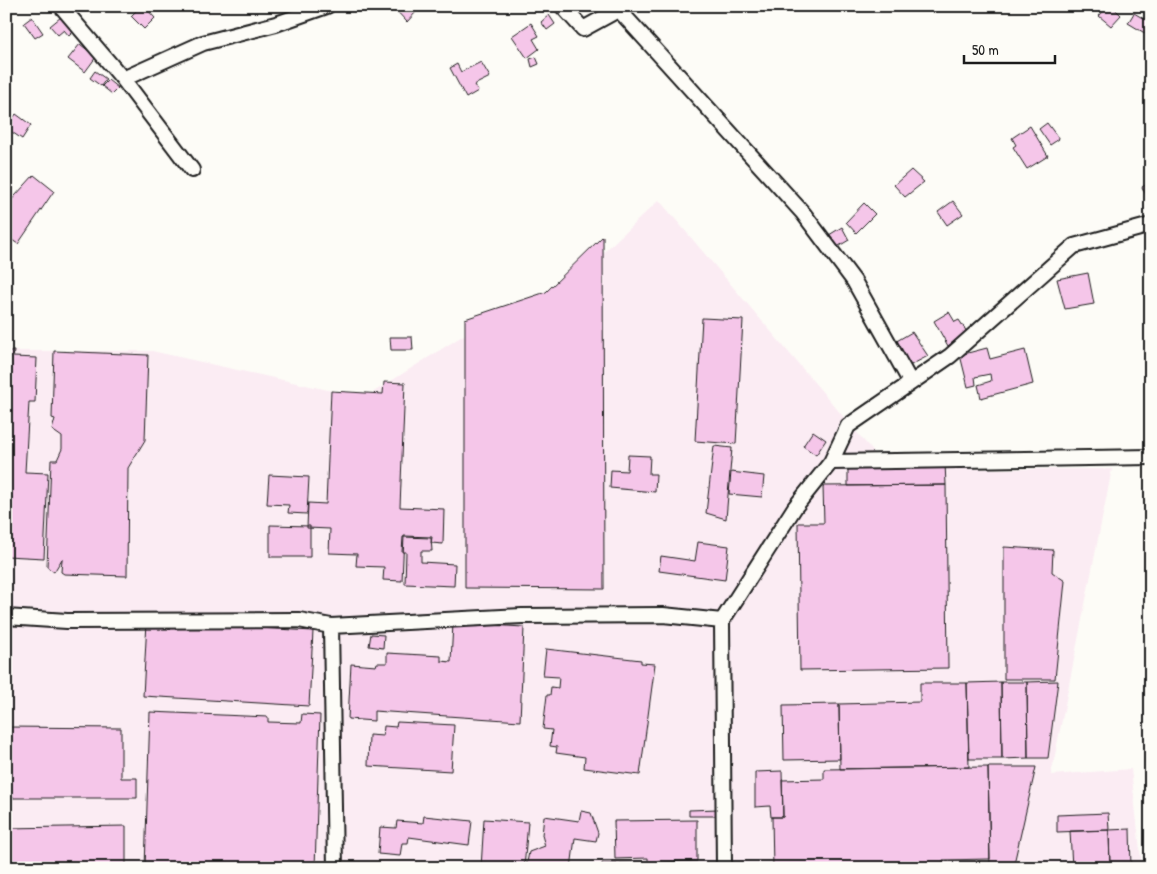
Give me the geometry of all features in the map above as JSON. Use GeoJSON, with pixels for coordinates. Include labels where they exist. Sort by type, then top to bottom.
{"type":"FeatureCollection","features":[{"type":"Feature","properties":{"kind":"street"},"geometry":{"type":"LineString","coordinates":[[61,6],[123,79],[192,170]]}},
{"type":"Feature","properties":{"kind":"street"},"geometry":{"type":"LineString","coordinates":[[123,79],[203,43],[276,24],[327,6]]}},
{"type":"Feature","properties":{"kind":"street"},"geometry":{"type":"LineString","coordinates":[[562,6],[583,29],[622,8],[803,212],[854,281],[911,383]]}},
{"type":"Feature","properties":{"kind":"street"},"geometry":{"type":"LineString","coordinates":[[724,868],[722,621],[796,507],[831,462],[848,426],[950,356],[1074,246],[1151,225]]}},
{"type":"Feature","properties":{"kind":"street"},"geometry":{"type":"LineString","coordinates":[[831,462],[1151,457]]}},
{"type":"Feature","properties":{"kind":"street"},"geometry":{"type":"LineString","coordinates":[[6,617],[67,621],[299,620],[331,626],[522,616],[663,615],[722,621]]}},
{"type":"Feature","properties":{"kind":"street"},"geometry":{"type":"LineString","coordinates":[[331,626],[334,868]]}},
{"type":"Feature","properties":{"kind":"shaded area"},"geometry":{"type":"Polygon","coordinates":[[[659,200],[888,469],[1112,469],[1051,775],[1131,769],[1142,868],[6,868],[6,351],[152,351],[364,398],[475,328],[547,306],[659,200]]]}},
{"type":"Feature","properties":{"kind":"building"},"geometry":{"type":"Polygon","coordinates":[[[141,6],[144,6],[155,18],[144,29],[131,16],[141,6]]]}},
{"type":"Feature","properties":{"kind":"building"},"geometry":{"type":"Polygon","coordinates":[[[392,6],[411,6],[416,12],[407,22],[392,6]]]}},
{"type":"Feature","properties":{"kind":"building"},"geometry":{"type":"Polygon","coordinates":[[[1108,6],[1112,6],[1121,15],[1111,26],[1099,16],[1108,6]]]}},
{"type":"Feature","properties":{"kind":"building"},"geometry":{"type":"Polygon","coordinates":[[[1134,13],[1151,23],[1148,35],[1128,23],[1134,13]]]}},
{"type":"Feature","properties":{"kind":"building"},"geometry":{"type":"Polygon","coordinates":[[[549,15],[555,24],[547,30],[541,22],[549,15]]]}},
{"type":"Feature","properties":{"kind":"building"},"geometry":{"type":"Polygon","coordinates":[[[32,17],[43,33],[35,38],[24,23],[32,17]]]}},
{"type":"Feature","properties":{"kind":"building"},"geometry":{"type":"Polygon","coordinates":[[[61,17],[74,31],[69,36],[64,30],[58,35],[50,26],[61,17]]]}},
{"type":"Feature","properties":{"kind":"building"},"geometry":{"type":"Polygon","coordinates":[[[531,23],[539,36],[533,39],[539,49],[527,58],[512,36],[531,23]]]}},
{"type":"Feature","properties":{"kind":"building"},"geometry":{"type":"Polygon","coordinates":[[[80,44],[96,57],[85,72],[68,59],[80,44]]]}},
{"type":"Feature","properties":{"kind":"building"},"geometry":{"type":"Polygon","coordinates":[[[536,57],[539,64],[532,67],[530,59],[536,57]]]}},
{"type":"Feature","properties":{"kind":"building"},"geometry":{"type":"Polygon","coordinates":[[[481,62],[490,77],[474,85],[478,91],[466,98],[450,68],[457,64],[461,72],[481,62]]]}},
{"type":"Feature","properties":{"kind":"building"},"geometry":{"type":"Polygon","coordinates":[[[95,71],[106,79],[101,86],[90,78],[95,71]]]}},
{"type":"Feature","properties":{"kind":"building"},"geometry":{"type":"Polygon","coordinates":[[[108,80],[118,88],[112,94],[102,86],[108,80]]]}},
{"type":"Feature","properties":{"kind":"building"},"geometry":{"type":"Polygon","coordinates":[[[16,114],[31,125],[22,139],[6,128],[16,114]]]}},
{"type":"Feature","properties":{"kind":"building"},"geometry":{"type":"Polygon","coordinates":[[[1047,123],[1059,139],[1050,145],[1039,129],[1047,123]]]}},
{"type":"Feature","properties":{"kind":"building"},"geometry":{"type":"Polygon","coordinates":[[[1030,126],[1048,156],[1027,169],[1013,147],[1016,145],[1012,138],[1030,126]]]}},
{"type":"Feature","properties":{"kind":"building"},"geometry":{"type":"Polygon","coordinates":[[[911,170],[924,182],[905,197],[894,185],[911,170]]]}},
{"type":"Feature","properties":{"kind":"building"},"geometry":{"type":"Polygon","coordinates":[[[34,175],[54,191],[18,244],[6,236],[6,206],[34,175]]]}},
{"type":"Feature","properties":{"kind":"building"},"geometry":{"type":"Polygon","coordinates":[[[1151,182],[1151,203],[1150,203],[1142,187],[1151,182]]]}},
{"type":"Feature","properties":{"kind":"building"},"geometry":{"type":"Polygon","coordinates":[[[953,201],[963,214],[947,225],[938,212],[953,201]]]}},
{"type":"Feature","properties":{"kind":"building"},"geometry":{"type":"Polygon","coordinates":[[[864,203],[875,214],[856,233],[846,222],[864,203]]]}},
{"type":"Feature","properties":{"kind":"building"},"geometry":{"type":"Polygon","coordinates":[[[842,227],[849,240],[829,252],[821,240],[842,227]]]}},
{"type":"Feature","properties":{"kind":"building"},"geometry":{"type":"Polygon","coordinates":[[[603,236],[604,589],[465,588],[465,319],[546,292],[603,236]]]}},
{"type":"Feature","properties":{"kind":"building"},"geometry":{"type":"Polygon","coordinates":[[[1088,273],[1094,304],[1065,309],[1057,279],[1088,273]]]}},
{"type":"Feature","properties":{"kind":"building"},"geometry":{"type":"Polygon","coordinates":[[[949,312],[955,322],[959,320],[967,332],[948,346],[934,321],[949,312]]]}},
{"type":"Feature","properties":{"kind":"building"},"geometry":{"type":"Polygon","coordinates":[[[702,318],[743,320],[736,444],[695,441],[702,318]]]}},
{"type":"Feature","properties":{"kind":"building"},"geometry":{"type":"Polygon","coordinates":[[[912,332],[928,356],[909,366],[895,342],[912,332]]]}},
{"type":"Feature","properties":{"kind":"building"},"geometry":{"type":"Polygon","coordinates":[[[390,337],[412,337],[413,350],[391,350],[390,337]]]}},
{"type":"Feature","properties":{"kind":"building"},"geometry":{"type":"Polygon","coordinates":[[[987,348],[990,359],[1025,350],[1033,384],[981,398],[978,385],[991,381],[990,374],[975,377],[976,385],[968,387],[960,355],[987,348]]]}},
{"type":"Feature","properties":{"kind":"building"},"geometry":{"type":"Polygon","coordinates":[[[6,351],[14,351],[13,357],[37,358],[35,402],[29,402],[25,472],[48,473],[44,558],[6,556],[6,351]]]}},
{"type":"Feature","properties":{"kind":"building"},"geometry":{"type":"Polygon","coordinates":[[[54,351],[148,355],[145,440],[128,468],[127,576],[64,574],[61,572],[62,559],[54,572],[47,567],[51,460],[57,460],[62,449],[62,437],[52,430],[55,419],[52,418],[54,351]]]}},
{"type":"Feature","properties":{"kind":"building"},"geometry":{"type":"Polygon","coordinates":[[[384,382],[405,383],[400,507],[444,509],[443,544],[431,543],[432,537],[404,536],[402,581],[383,580],[384,567],[356,566],[357,554],[329,553],[330,529],[307,528],[308,503],[326,504],[331,391],[383,394],[384,382]]]}},
{"type":"Feature","properties":{"kind":"building"},"geometry":{"type":"Polygon","coordinates":[[[813,431],[826,440],[816,455],[803,446],[813,431]]]}},
{"type":"Feature","properties":{"kind":"building"},"geometry":{"type":"Polygon","coordinates":[[[714,446],[732,448],[726,519],[706,513],[714,446]]]}},
{"type":"Feature","properties":{"kind":"building"},"geometry":{"type":"Polygon","coordinates":[[[628,455],[650,456],[649,474],[656,474],[655,492],[610,488],[611,470],[627,471],[628,455]]]}},
{"type":"Feature","properties":{"kind":"building"},"geometry":{"type":"Polygon","coordinates":[[[945,463],[946,485],[848,486],[848,464],[945,463]]]}},
{"type":"Feature","properties":{"kind":"building"},"geometry":{"type":"Polygon","coordinates":[[[731,472],[764,476],[762,497],[729,494],[731,472]]]}},
{"type":"Feature","properties":{"kind":"building"},"geometry":{"type":"Polygon","coordinates":[[[269,475],[309,477],[307,514],[288,513],[289,505],[267,504],[269,475]]]}},
{"type":"Feature","properties":{"kind":"building"},"geometry":{"type":"Polygon","coordinates":[[[946,485],[948,668],[800,670],[798,523],[824,523],[823,486],[946,485]]]}},
{"type":"Feature","properties":{"kind":"building"},"geometry":{"type":"Polygon","coordinates":[[[270,525],[310,526],[310,557],[270,557],[270,525]]]}},
{"type":"Feature","properties":{"kind":"building"},"geometry":{"type":"Polygon","coordinates":[[[403,537],[431,538],[432,551],[421,551],[421,562],[455,564],[454,586],[405,584],[406,552],[402,552],[403,537]]]}},
{"type":"Feature","properties":{"kind":"building"},"geometry":{"type":"Polygon","coordinates":[[[698,542],[729,546],[725,580],[659,571],[661,556],[695,561],[698,542]]]}},
{"type":"Feature","properties":{"kind":"building"},"geometry":{"type":"Polygon","coordinates":[[[1004,547],[1053,550],[1052,572],[1065,581],[1055,679],[1004,679],[1004,547]]]}},
{"type":"Feature","properties":{"kind":"building"},"geometry":{"type":"Polygon","coordinates":[[[1151,561],[1151,578],[1147,577],[1151,561]]]}},
{"type":"Feature","properties":{"kind":"building"},"geometry":{"type":"Polygon","coordinates":[[[147,622],[313,631],[309,706],[143,696],[147,622]]]}},
{"type":"Feature","properties":{"kind":"building"},"geometry":{"type":"Polygon","coordinates":[[[453,623],[524,627],[520,721],[374,711],[374,721],[348,719],[351,664],[376,666],[377,663],[387,663],[387,653],[441,656],[441,661],[451,662],[453,623]]]}},
{"type":"Feature","properties":{"kind":"building"},"geometry":{"type":"Polygon","coordinates":[[[371,634],[384,635],[383,648],[369,646],[371,634]]]}},
{"type":"Feature","properties":{"kind":"building"},"geometry":{"type":"Polygon","coordinates":[[[546,649],[641,660],[641,663],[655,664],[640,775],[584,768],[585,757],[556,753],[557,747],[550,746],[552,730],[543,729],[547,695],[550,695],[551,687],[558,688],[559,677],[543,676],[546,649]]]}},
{"type":"Feature","properties":{"kind":"building"},"geometry":{"type":"Polygon","coordinates":[[[1058,681],[1048,758],[1028,758],[1027,682],[1058,681]]]}},
{"type":"Feature","properties":{"kind":"building"},"geometry":{"type":"Polygon","coordinates":[[[1001,682],[1027,682],[1028,758],[1002,759],[1001,682]]]}},
{"type":"Feature","properties":{"kind":"building"},"geometry":{"type":"Polygon","coordinates":[[[1001,682],[1002,759],[969,759],[967,683],[1001,682]]]}},
{"type":"Feature","properties":{"kind":"building"},"geometry":{"type":"Polygon","coordinates":[[[920,683],[967,683],[969,767],[840,769],[839,704],[920,702],[920,683]]]}},
{"type":"Feature","properties":{"kind":"building"},"geometry":{"type":"Polygon","coordinates":[[[839,704],[840,759],[784,760],[783,705],[839,704]]]}},
{"type":"Feature","properties":{"kind":"building"},"geometry":{"type":"Polygon","coordinates":[[[150,712],[268,717],[268,722],[301,723],[302,714],[320,715],[315,868],[145,868],[150,712]]]}},
{"type":"Feature","properties":{"kind":"building"},"geometry":{"type":"Polygon","coordinates":[[[397,722],[454,725],[451,771],[368,766],[369,735],[383,736],[384,726],[396,727],[397,722]]]}},
{"type":"Feature","properties":{"kind":"building"},"geometry":{"type":"Polygon","coordinates":[[[6,727],[121,728],[121,778],[137,778],[137,798],[6,798],[6,727]]]}},
{"type":"Feature","properties":{"kind":"building"},"geometry":{"type":"Polygon","coordinates":[[[988,767],[1036,767],[1013,868],[990,868],[988,767]]]}},
{"type":"Feature","properties":{"kind":"building"},"geometry":{"type":"Polygon","coordinates":[[[988,767],[990,859],[943,860],[944,868],[773,868],[772,817],[783,817],[782,780],[824,779],[824,769],[988,767]]]}},
{"type":"Feature","properties":{"kind":"building"},"geometry":{"type":"Polygon","coordinates":[[[782,771],[783,817],[771,817],[770,806],[755,807],[755,772],[782,771]]]}},
{"type":"Feature","properties":{"kind":"building"},"geometry":{"type":"Polygon","coordinates":[[[718,809],[718,816],[689,816],[689,810],[718,809]]]}},
{"type":"Feature","properties":{"kind":"building"},"geometry":{"type":"Polygon","coordinates":[[[581,811],[591,813],[598,833],[596,841],[575,838],[571,868],[526,868],[529,852],[545,846],[542,835],[544,816],[579,821],[581,811]]]}},
{"type":"Feature","properties":{"kind":"building"},"geometry":{"type":"Polygon","coordinates":[[[1108,813],[1109,830],[1057,832],[1057,815],[1108,813]]]}},
{"type":"Feature","properties":{"kind":"building"},"geometry":{"type":"Polygon","coordinates":[[[424,816],[472,821],[469,845],[409,837],[408,843],[402,843],[400,856],[378,854],[380,827],[396,828],[397,821],[423,823],[424,816]]]}},
{"type":"Feature","properties":{"kind":"building"},"geometry":{"type":"Polygon","coordinates":[[[484,819],[528,822],[524,868],[481,868],[484,819]]]}},
{"type":"Feature","properties":{"kind":"building"},"geometry":{"type":"Polygon","coordinates":[[[697,820],[697,861],[648,862],[648,858],[615,859],[614,821],[697,820]]]}},
{"type":"Feature","properties":{"kind":"building"},"geometry":{"type":"Polygon","coordinates":[[[126,826],[126,868],[6,868],[6,828],[126,826]]]}},
{"type":"Feature","properties":{"kind":"building"},"geometry":{"type":"Polygon","coordinates":[[[1130,829],[1131,868],[1110,868],[1109,830],[1130,829]]]}},
{"type":"Feature","properties":{"kind":"building"},"geometry":{"type":"Polygon","coordinates":[[[1109,830],[1110,868],[1072,868],[1070,831],[1109,830]]]}},
{"type":"Feature","properties":{"kind":"building"},"geometry":{"type":"Polygon","coordinates":[[[602,863],[673,864],[673,868],[602,868],[602,863]]]}}]}
